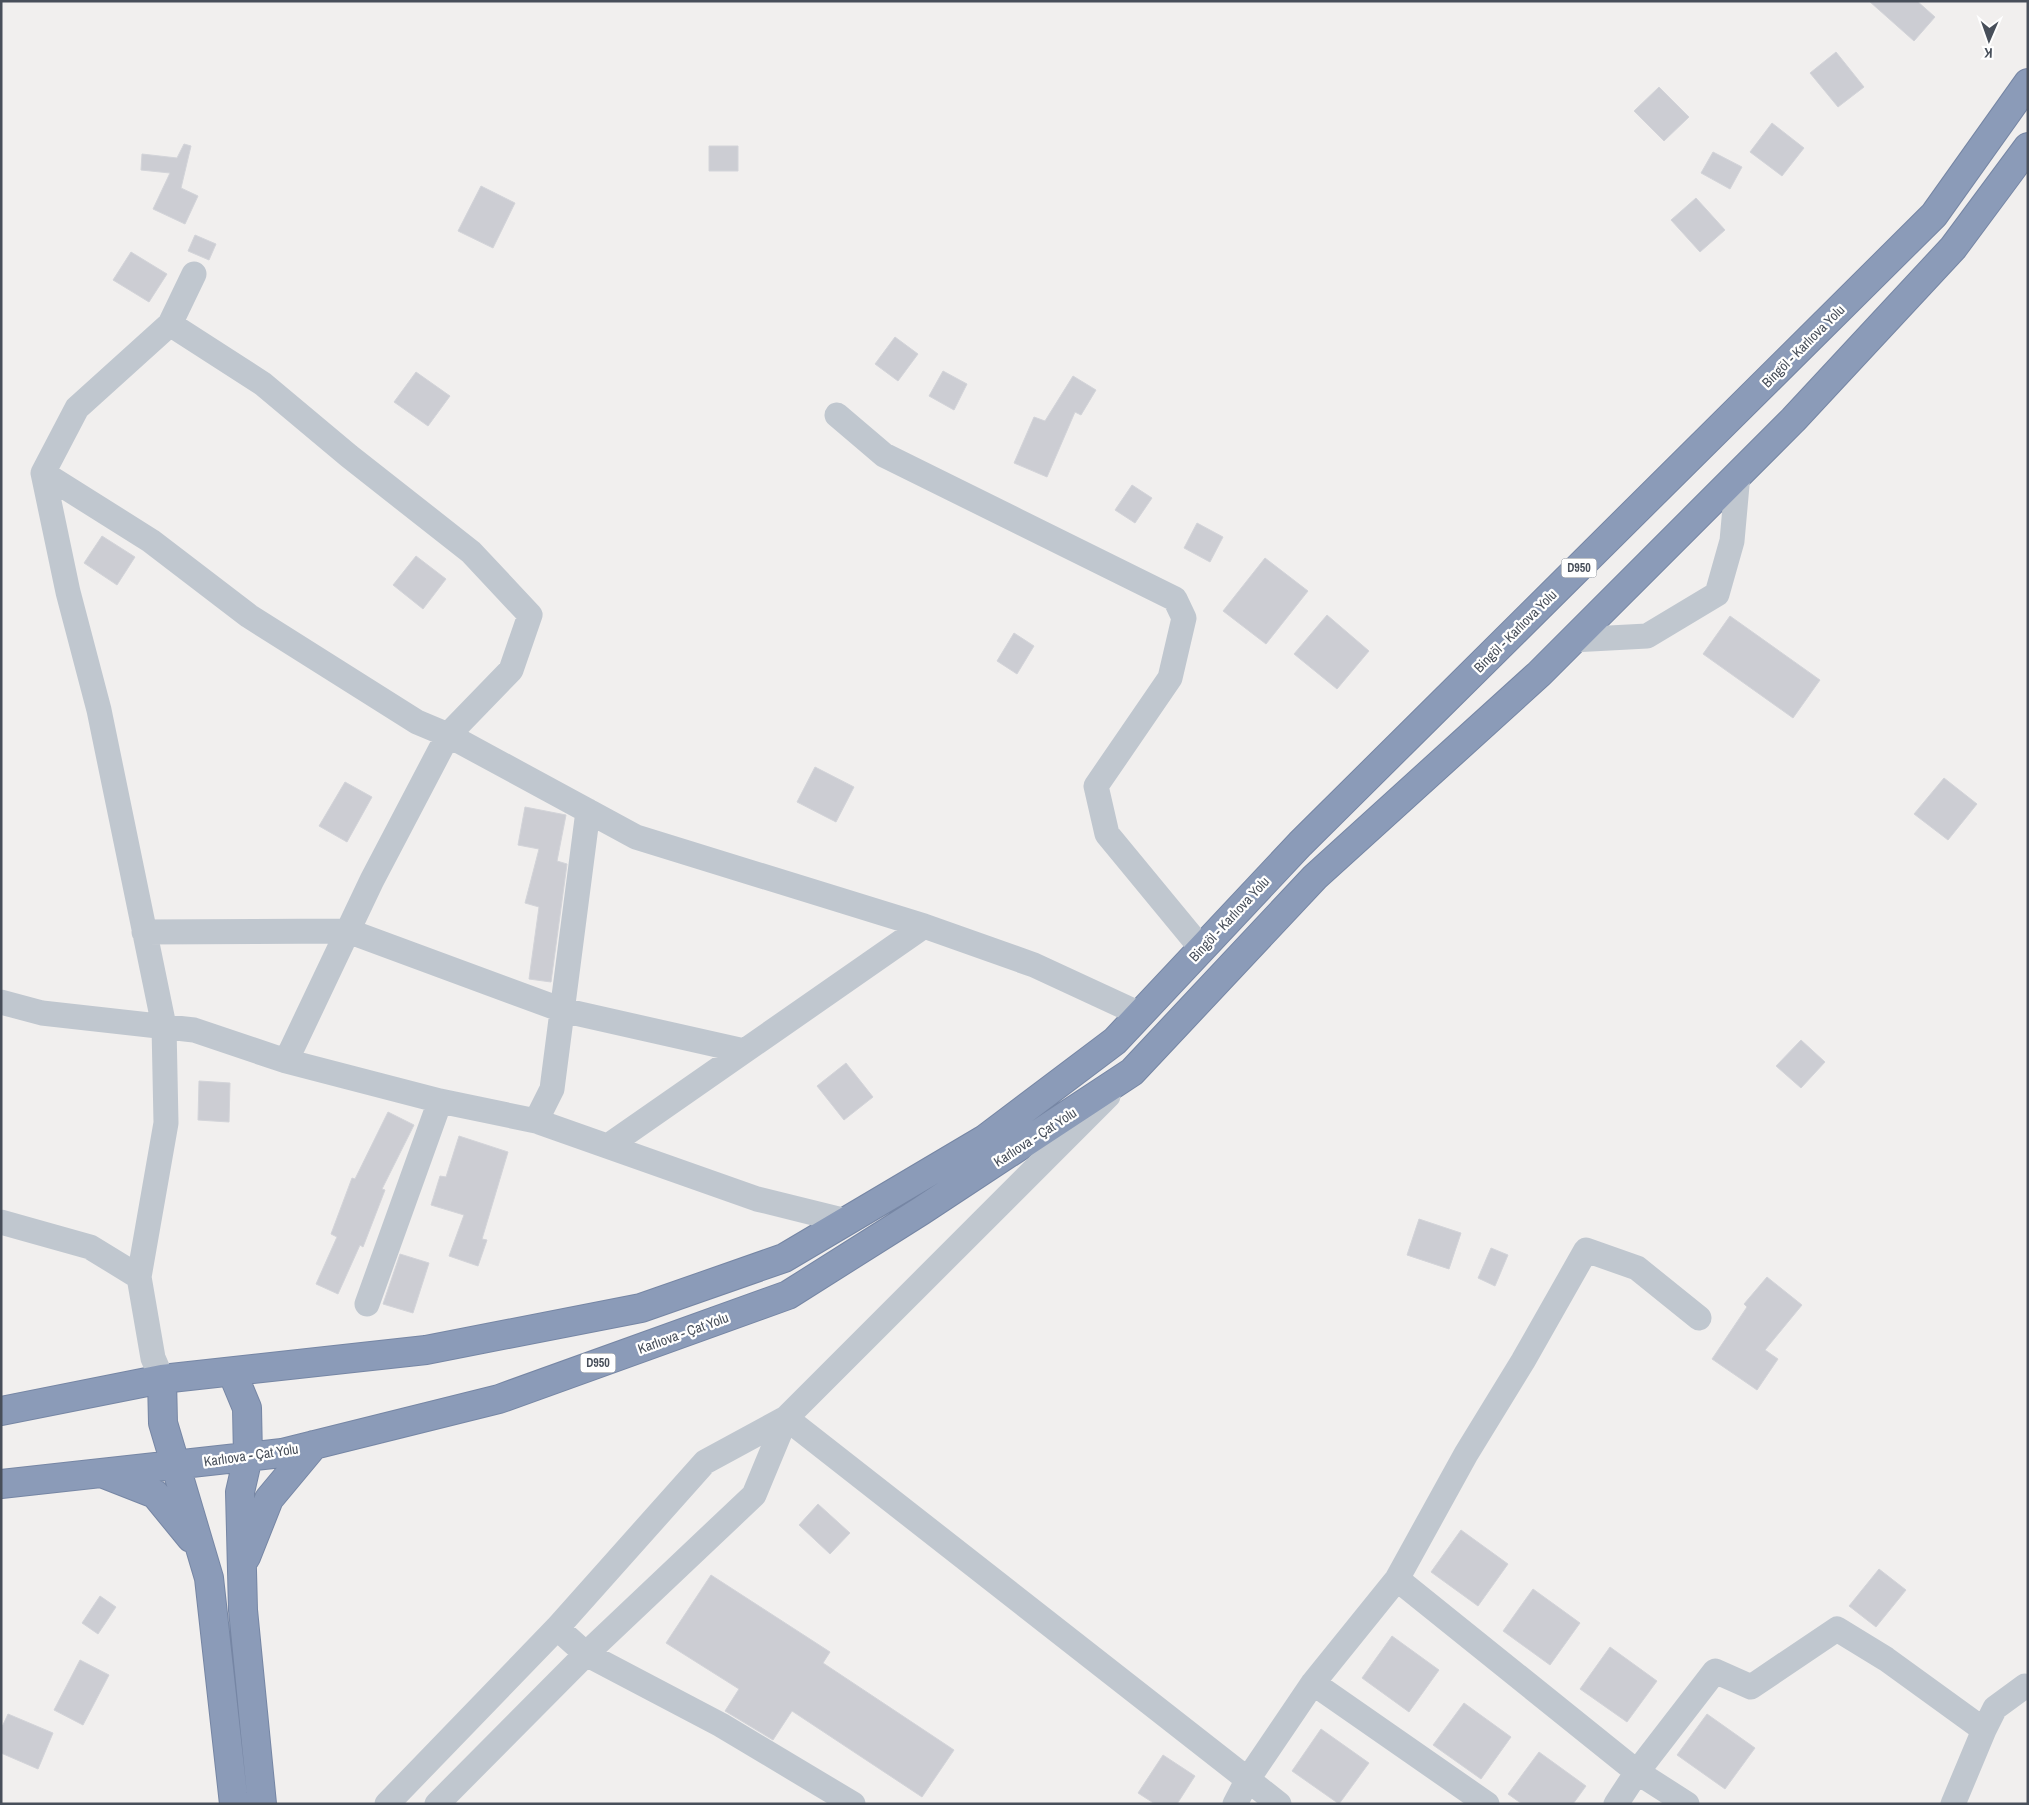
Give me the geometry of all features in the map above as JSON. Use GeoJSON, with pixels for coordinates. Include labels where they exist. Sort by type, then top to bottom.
{"type":"FeatureCollection","features":[{"type":"Feature","properties":{"kind":"highway","name":"Bingöl - Karlıova Yolu"},"geometry":{"type":"LineString","coordinates":[[1115,1041],[1300,844],[1934,215],[2028,83]]}},
{"type":"Feature","properties":{"kind":"highway","name":"D950"},"geometry":{"type":"LineString","coordinates":[[1132,1072],[1315,877],[1539,674],[1793,420],[1953,248],[2028,147]]}},
{"type":"Feature","properties":{"kind":"highway","name":"Karlıova - Çat Yolu"},"geometry":{"type":"LineString","coordinates":[[1,1411],[162,1379],[426,1350],[641,1308],[784,1258],[985,1139],[1115,1041]]}},
{"type":"Feature","properties":{"kind":"highway","name":"Karlıova - Çat Yolu"},"geometry":{"type":"LineString","coordinates":[[1,1484],[282,1453],[499,1399],[788,1295],[922,1211],[1132,1072]]}},
{"type":"Feature","properties":{"kind":"highway"},"geometry":{"type":"LineString","coordinates":[[232,1372],[247,1408],[248,1457],[240,1492],[242,1610],[262,1804]]}},
{"type":"Feature","properties":{"kind":"highway"},"geometry":{"type":"LineString","coordinates":[[162,1379],[163,1423],[209,1578],[234,1804]]}},
{"type":"Feature","properties":{"kind":"highway"},"geometry":{"type":"LineString","coordinates":[[241,1568],[269,1499],[314,1445]]}},
{"type":"Feature","properties":{"kind":"highway"},"geometry":{"type":"LineString","coordinates":[[100,1473],[155,1494],[200,1549]]}},
{"type":"Feature","properties":{"kind":"street"},"geometry":{"type":"LineString","coordinates":[[162,1379],[153,1358],[139,1277],[166,1123],[164,1026],[99,710],[68,592],[43,473],[77,408],[170,324],[194,274]]}},
{"type":"Feature","properties":{"kind":"street"},"geometry":{"type":"LineString","coordinates":[[170,324],[262,384],[349,456],[471,552],[530,615],[511,670],[448,736],[372,880],[286,1062]]}},
{"type":"Feature","properties":{"kind":"street"},"geometry":{"type":"LineString","coordinates":[[837,415],[884,455],[1176,598],[1184,618],[1170,678],[1096,786],[1107,834],[1201,948]]}},
{"type":"Feature","properties":{"kind":"street"},"geometry":{"type":"LineString","coordinates":[[43,473],[151,541],[249,616],[417,722],[448,736],[636,837],[924,926],[1034,965],[1140,1014]]}},
{"type":"Feature","properties":{"kind":"street"},"geometry":{"type":"LineString","coordinates":[[1572,640],[1648,636],[1717,594],[1732,541],[1738,474]]}},
{"type":"Feature","properties":{"kind":"street"},"geometry":{"type":"LineString","coordinates":[[536,1120],[552,1089],[588,811]]}},
{"type":"Feature","properties":{"kind":"street"},"geometry":{"type":"LineString","coordinates":[[608,1146],[924,926]]}},
{"type":"Feature","properties":{"kind":"street"},"geometry":{"type":"LineString","coordinates":[[144,932],[348,931],[562,1010],[744,1052]]}},
{"type":"Feature","properties":{"kind":"street"},"geometry":{"type":"LineString","coordinates":[[1,1002],[42,1013],[194,1030],[286,1062],[440,1100],[536,1120],[757,1199],[846,1221]]}},
{"type":"Feature","properties":{"kind":"street"},"geometry":{"type":"LineString","coordinates":[[387,1804],[557,1628],[706,1462],[786,1418],[1132,1072]]}},
{"type":"Feature","properties":{"kind":"street"},"geometry":{"type":"LineString","coordinates":[[367,1304],[440,1100]]}},
{"type":"Feature","properties":{"kind":"street"},"geometry":{"type":"LineString","coordinates":[[1,1222],[90,1247],[139,1277]]}},
{"type":"Feature","properties":{"kind":"street"},"geometry":{"type":"LineString","coordinates":[[1235,1804],[1248,1780],[1313,1683],[1397,1579],[1466,1454],[1524,1361],[1586,1250],[1636,1268],[1699,1318]]}},
{"type":"Feature","properties":{"kind":"street"},"geometry":{"type":"LineString","coordinates":[[437,1804],[586,1654],[754,1495],[786,1418]]}},
{"type":"Feature","properties":{"kind":"street"},"geometry":{"type":"LineString","coordinates":[[786,1418],[1279,1804]]}},
{"type":"Feature","properties":{"kind":"street"},"geometry":{"type":"LineString","coordinates":[[1397,1579],[1637,1772],[1687,1804]]}},
{"type":"Feature","properties":{"kind":"street"},"geometry":{"type":"LineString","coordinates":[[557,1628],[586,1654],[721,1725],[853,1804]]}},
{"type":"Feature","properties":{"kind":"street"},"geometry":{"type":"LineString","coordinates":[[1616,1804],[1637,1772],[1716,1672],[1751,1687],[1837,1629],[1886,1659],[1984,1730]]}},
{"type":"Feature","properties":{"kind":"street"},"geometry":{"type":"LineString","coordinates":[[1313,1683],[1486,1804]]}},
{"type":"Feature","properties":{"kind":"street"},"geometry":{"type":"LineString","coordinates":[[1953,1804],[1995,1708],[2025,1686],[2028,1687]]}},
{"type":"Feature","properties":{"kind":"building"},"geometry":{"type":"Polygon","coordinates":[[[1869,1],[1917,1],[1935,17],[1914,41],[1869,1]]]}},
{"type":"Feature","properties":{"kind":"building"},"geometry":{"type":"Polygon","coordinates":[[[1836,52],[1864,87],[1838,107],[1810,73],[1836,52]]]}},
{"type":"Feature","properties":{"kind":"building"},"geometry":{"type":"Polygon","coordinates":[[[1659,87],[1689,117],[1664,141],[1634,111],[1659,87]]]}},
{"type":"Feature","properties":{"kind":"building"},"geometry":{"type":"Polygon","coordinates":[[[1772,123],[1804,148],[1782,176],[1750,152],[1772,123]]]}},
{"type":"Feature","properties":{"kind":"building"},"geometry":{"type":"Polygon","coordinates":[[[184,144],[191,146],[181,188],[198,196],[185,224],[153,209],[170,173],[141,170],[142,154],[177,158],[184,144]]]}},
{"type":"Feature","properties":{"kind":"building"},"geometry":{"type":"Polygon","coordinates":[[[709,146],[738,146],[738,171],[709,171],[709,146]]]}},
{"type":"Feature","properties":{"kind":"building"},"geometry":{"type":"Polygon","coordinates":[[[1713,152],[1742,167],[1730,189],[1701,173],[1713,152]]]}},
{"type":"Feature","properties":{"kind":"building"},"geometry":{"type":"Polygon","coordinates":[[[481,186],[515,203],[493,248],[458,231],[481,186]]]}},
{"type":"Feature","properties":{"kind":"building"},"geometry":{"type":"Polygon","coordinates":[[[1696,198],[1725,230],[1700,252],[1671,220],[1696,198]]]}},
{"type":"Feature","properties":{"kind":"building"},"geometry":{"type":"Polygon","coordinates":[[[195,235],[216,244],[209,260],[188,251],[195,235]]]}},
{"type":"Feature","properties":{"kind":"building"},"geometry":{"type":"Polygon","coordinates":[[[131,252],[167,274],[149,302],[113,280],[131,252]]]}},
{"type":"Feature","properties":{"kind":"building"},"geometry":{"type":"Polygon","coordinates":[[[895,337],[918,354],[898,381],[875,364],[895,337]]]}},
{"type":"Feature","properties":{"kind":"building"},"geometry":{"type":"Polygon","coordinates":[[[943,371],[967,384],[954,410],[929,396],[943,371]]]}},
{"type":"Feature","properties":{"kind":"building"},"geometry":{"type":"Polygon","coordinates":[[[416,372],[450,396],[428,426],[394,402],[416,372]]]}},
{"type":"Feature","properties":{"kind":"building"},"geometry":{"type":"Polygon","coordinates":[[[1073,376],[1096,390],[1081,415],[1075,412],[1047,477],[1014,463],[1034,417],[1045,421],[1073,376]]]}},
{"type":"Feature","properties":{"kind":"building"},"geometry":{"type":"Polygon","coordinates":[[[1132,485],[1152,498],[1135,523],[1115,510],[1132,485]]]}},
{"type":"Feature","properties":{"kind":"building"},"geometry":{"type":"Polygon","coordinates":[[[1197,523],[1223,537],[1210,562],[1184,548],[1197,523]]]}},
{"type":"Feature","properties":{"kind":"building"},"geometry":{"type":"Polygon","coordinates":[[[102,536],[135,557],[117,585],[84,563],[102,536]]]}},
{"type":"Feature","properties":{"kind":"building"},"geometry":{"type":"Polygon","coordinates":[[[416,556],[446,579],[423,609],[393,585],[416,556]]]}},
{"type":"Feature","properties":{"kind":"building"},"geometry":{"type":"Polygon","coordinates":[[[1265,558],[1308,591],[1266,644],[1223,611],[1265,558]]]}},
{"type":"Feature","properties":{"kind":"building"},"geometry":{"type":"Polygon","coordinates":[[[1327,615],[1369,651],[1337,689],[1294,654],[1327,615]]]}},
{"type":"Feature","properties":{"kind":"building"},"geometry":{"type":"Polygon","coordinates":[[[1730,616],[1820,680],[1793,718],[1703,654],[1730,616]]]}},
{"type":"Feature","properties":{"kind":"building"},"geometry":{"type":"Polygon","coordinates":[[[1014,633],[1034,646],[1017,674],[997,661],[1014,633]]]}},
{"type":"Feature","properties":{"kind":"building"},"geometry":{"type":"Polygon","coordinates":[[[815,767],[854,787],[836,822],[797,802],[815,767]]]}},
{"type":"Feature","properties":{"kind":"building"},"geometry":{"type":"Polygon","coordinates":[[[1944,778],[1977,804],[1948,840],[1914,814],[1944,778]]]}},
{"type":"Feature","properties":{"kind":"building"},"geometry":{"type":"Polygon","coordinates":[[[345,782],[372,797],[347,842],[319,826],[345,782]]]}},
{"type":"Feature","properties":{"kind":"building"},"geometry":{"type":"Polygon","coordinates":[[[525,807],[566,815],[557,861],[567,864],[551,982],[529,979],[539,907],[525,903],[539,849],[518,845],[525,807]]]}},
{"type":"Feature","properties":{"kind":"building"},"geometry":{"type":"Polygon","coordinates":[[[1801,1040],[1825,1062],[1801,1088],[1776,1066],[1801,1040]]]}},
{"type":"Feature","properties":{"kind":"building"},"geometry":{"type":"Polygon","coordinates":[[[846,1063],[873,1097],[844,1120],[817,1086],[846,1063]]]}},
{"type":"Feature","properties":{"kind":"building"},"geometry":{"type":"Polygon","coordinates":[[[199,1081],[230,1083],[229,1122],[198,1120],[199,1081]]]}},
{"type":"Feature","properties":{"kind":"building"},"geometry":{"type":"Polygon","coordinates":[[[388,1112],[414,1125],[382,1189],[385,1190],[363,1247],[360,1245],[338,1294],[316,1284],[337,1237],[331,1234],[352,1178],[355,1179],[388,1112]]]}},
{"type":"Feature","properties":{"kind":"building"},"geometry":{"type":"Polygon","coordinates":[[[459,1136],[508,1152],[482,1239],[487,1240],[478,1266],[449,1256],[464,1215],[431,1205],[440,1176],[446,1177],[459,1136]]]}},
{"type":"Feature","properties":{"kind":"building"},"geometry":{"type":"Polygon","coordinates":[[[1419,1219],[1461,1233],[1449,1269],[1407,1255],[1419,1219]]]}},
{"type":"Feature","properties":{"kind":"building"},"geometry":{"type":"Polygon","coordinates":[[[1491,1248],[1508,1255],[1495,1286],[1478,1278],[1491,1248]]]}},
{"type":"Feature","properties":{"kind":"building"},"geometry":{"type":"Polygon","coordinates":[[[400,1254],[429,1263],[413,1313],[383,1304],[400,1254]]]}},
{"type":"Feature","properties":{"kind":"building"},"geometry":{"type":"Polygon","coordinates":[[[1767,1277],[1802,1305],[1765,1350],[1778,1359],[1757,1390],[1712,1359],[1747,1307],[1744,1304],[1767,1277]]]}},
{"type":"Feature","properties":{"kind":"building"},"geometry":{"type":"Polygon","coordinates":[[[818,1504],[850,1533],[830,1554],[799,1525],[818,1504]]]}},
{"type":"Feature","properties":{"kind":"building"},"geometry":{"type":"Polygon","coordinates":[[[1461,1530],[1508,1564],[1478,1606],[1431,1572],[1461,1530]]]}},
{"type":"Feature","properties":{"kind":"building"},"geometry":{"type":"Polygon","coordinates":[[[1879,1569],[1906,1590],[1876,1627],[1849,1606],[1879,1569]]]}},
{"type":"Feature","properties":{"kind":"building"},"geometry":{"type":"Polygon","coordinates":[[[711,1575],[830,1652],[823,1663],[954,1750],[922,1797],[792,1711],[773,1740],[725,1711],[739,1689],[666,1643],[711,1575]]]}},
{"type":"Feature","properties":{"kind":"building"},"geometry":{"type":"Polygon","coordinates":[[[1533,1589],[1580,1623],[1550,1665],[1503,1631],[1533,1589]]]}},
{"type":"Feature","properties":{"kind":"building"},"geometry":{"type":"Polygon","coordinates":[[[100,1596],[116,1607],[98,1634],[82,1623],[100,1596]]]}},
{"type":"Feature","properties":{"kind":"building"},"geometry":{"type":"Polygon","coordinates":[[[1392,1636],[1439,1670],[1409,1712],[1362,1678],[1392,1636]]]}},
{"type":"Feature","properties":{"kind":"building"},"geometry":{"type":"Polygon","coordinates":[[[1610,1647],[1657,1681],[1627,1722],[1580,1689],[1610,1647]]]}},
{"type":"Feature","properties":{"kind":"building"},"geometry":{"type":"Polygon","coordinates":[[[80,1660],[109,1675],[83,1725],[54,1710],[80,1660]]]}},
{"type":"Feature","properties":{"kind":"building"},"geometry":{"type":"Polygon","coordinates":[[[1464,1703],[1511,1737],[1481,1779],[1433,1745],[1464,1703]]]}},
{"type":"Feature","properties":{"kind":"building"},"geometry":{"type":"Polygon","coordinates":[[[8,1714],[53,1733],[38,1769],[1,1753],[1,1729],[8,1714]]]}},
{"type":"Feature","properties":{"kind":"building"},"geometry":{"type":"Polygon","coordinates":[[[1707,1714],[1755,1748],[1725,1789],[1677,1755],[1707,1714]]]}},
{"type":"Feature","properties":{"kind":"building"},"geometry":{"type":"Polygon","coordinates":[[[1321,1729],[1369,1763],[1339,1804],[1292,1771],[1321,1729]]]}},
{"type":"Feature","properties":{"kind":"building"},"geometry":{"type":"Polygon","coordinates":[[[1539,1752],[1586,1786],[1573,1804],[1522,1804],[1508,1794],[1539,1752]]]}},
{"type":"Feature","properties":{"kind":"building"},"geometry":{"type":"Polygon","coordinates":[[[1163,1755],[1195,1776],[1177,1804],[1155,1804],[1138,1793],[1163,1755]]]}}]}
